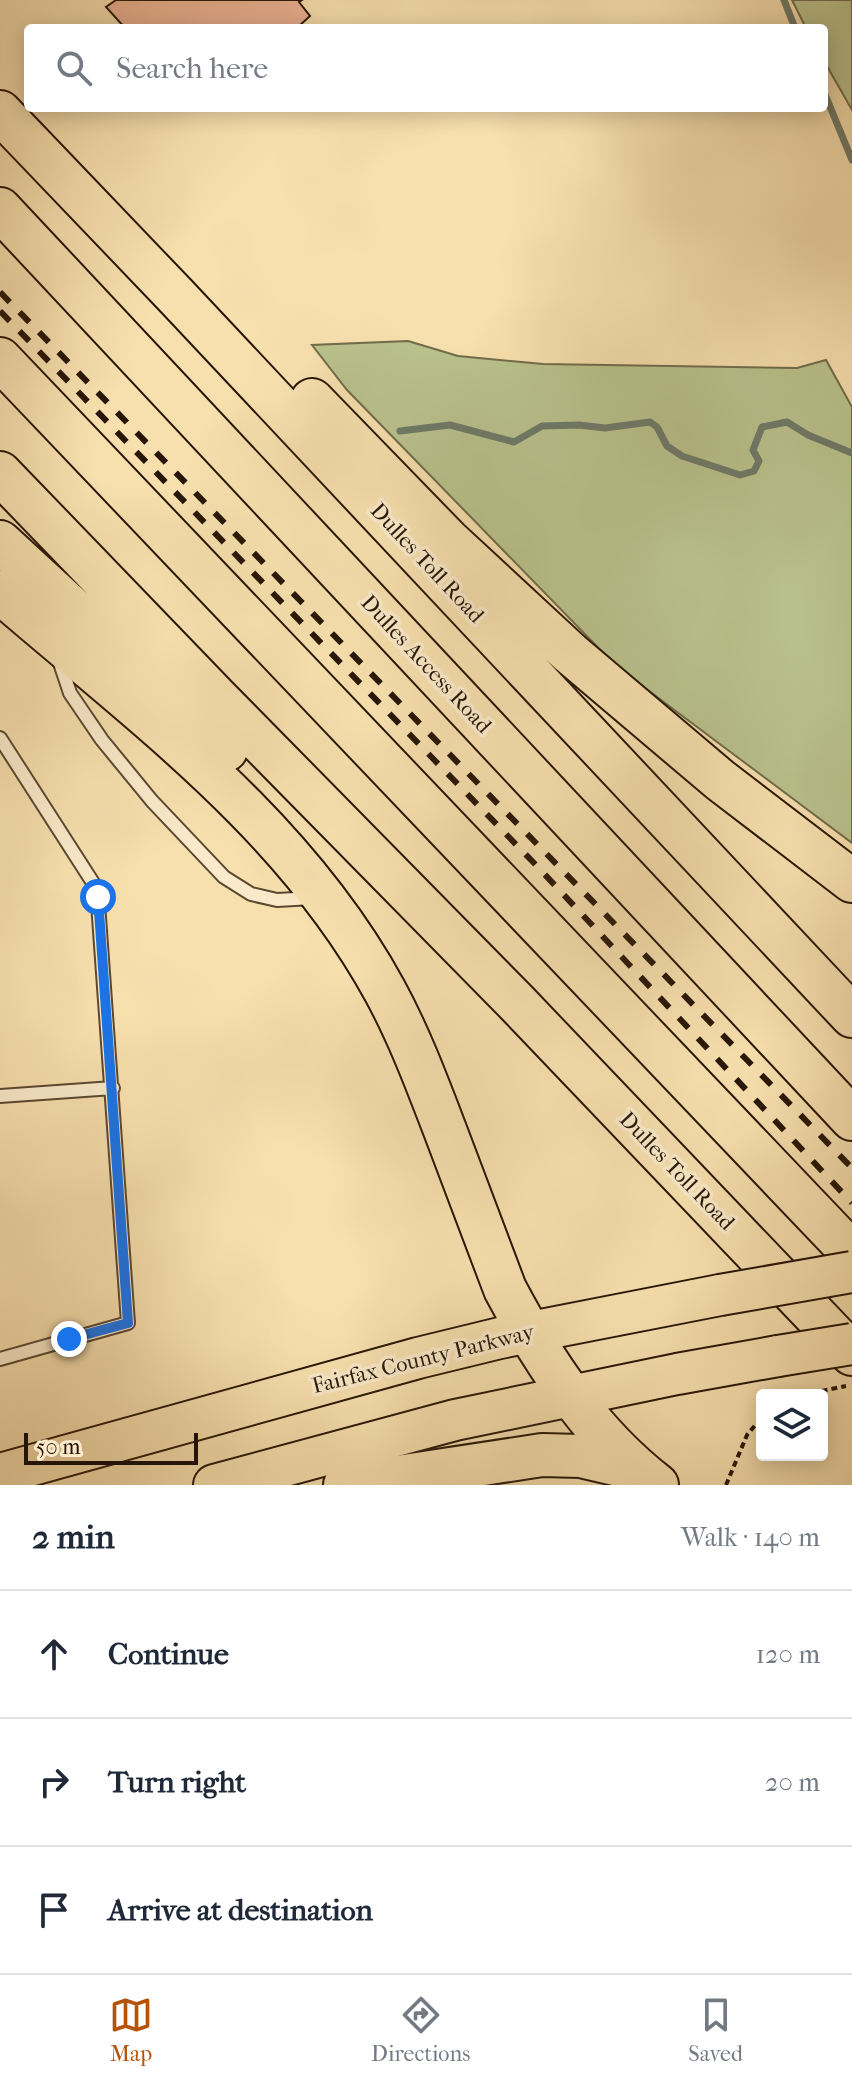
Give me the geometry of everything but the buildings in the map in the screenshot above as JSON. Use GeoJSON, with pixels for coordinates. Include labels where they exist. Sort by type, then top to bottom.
{"type":"FeatureCollection","features":[{"type":"Feature","properties":{"kind":"highway","name":"Dulles Toll Road"},"geometry":{"type":"LineString","coordinates":[[0,112],[852,1016]]}},
{"type":"Feature","properties":{"kind":"highway","name":"Dulles Access Road"},"geometry":{"type":"LineString","coordinates":[[0,209],[852,1119]]}},
{"type":"Feature","properties":{"kind":"highway"},"geometry":{"type":"LineString","coordinates":[[177,297],[316,403],[448,540],[581,663],[720,780],[852,881]]}},
{"type":"Feature","properties":{"kind":"highway"},"geometry":{"type":"LineString","coordinates":[[0,359],[852,1253]]}},
{"type":"Feature","properties":{"kind":"highway","name":"Dulles Toll Road"},"geometry":{"type":"LineString","coordinates":[[0,473],[396,879],[852,1354]]}},
{"type":"Feature","properties":{"kind":"highway"},"geometry":{"type":"LineString","coordinates":[[0,542],[228,752],[396,879]]}},
{"type":"Feature","properties":{"kind":"highway"},"geometry":{"type":"LineString","coordinates":[[0,592],[227,787],[283,846],[325,897],[365,958],[405,1032],[505,1289],[570,1395],[600,1433],[647,1477]]}},
{"type":"Feature","properties":{"kind":"highway","name":"Fairfax County Parkway"},"geometry":{"type":"LineString","coordinates":[[0,1474],[332,1380],[530,1332],[852,1272]]}},
{"type":"Feature","properties":{"kind":"highway"},"geometry":{"type":"LineString","coordinates":[[214,1485],[455,1420],[570,1395],[852,1344]]}},
{"type":"Feature","properties":{"kind":"highway"},"geometry":{"type":"LineString","coordinates":[[345,1485],[542,1455],[581,1456],[647,1477]]}},
{"type":"Feature","properties":{"kind":"lane"},"geometry":{"type":"LineString","coordinates":[[50,634],[70,693],[102,740],[152,801],[224,877],[251,894],[277,900],[325,897]]}},
{"type":"Feature","properties":{"kind":"lane"},"geometry":{"type":"LineString","coordinates":[[0,738],[97,889],[128,1323],[0,1359]]}},
{"type":"Feature","properties":{"kind":"lane"},"geometry":{"type":"LineString","coordinates":[[0,1096],[113,1088]]}},
{"type":"Feature","properties":{"kind":"path"},"geometry":{"type":"LineString","coordinates":[[827,1389],[852,1385]]}},
{"type":"Feature","properties":{"kind":"path"},"geometry":{"type":"LineString","coordinates":[[726,1485],[747,1435],[756,1424]]}},
{"type":"Feature","properties":{"kind":"green space"},"geometry":{"type":"Polygon","coordinates":[[[792,0],[852,0],[852,110],[828,68],[828,24],[804,24],[792,0]]]}},
{"type":"Feature","properties":{"kind":"green space"},"geometry":{"type":"Polygon","coordinates":[[[408,341],[458,356],[543,364],[797,368],[826,360],[852,407],[852,843],[617,667],[347,390],[312,345],[408,341]]]}},
{"type":"Feature","properties":{"kind":"waterway"},"geometry":{"type":"LineString","coordinates":[[784,0],[793,24]]}},
{"type":"Feature","properties":{"kind":"waterway"},"geometry":{"type":"LineString","coordinates":[[828,102],[852,160]]}},
{"type":"Feature","properties":{"kind":"waterway"},"geometry":{"type":"LineString","coordinates":[[400,431],[450,425],[514,442],[542,426],[605,428],[650,422],[657,427],[667,446],[682,456],[740,475],[754,471],[759,461],[753,450],[762,427],[787,422],[808,435],[852,453]]}},
{"type":"Feature","properties":{"kind":"railway"},"geometry":{"type":"LineString","coordinates":[[0,292],[852,1168]]}},
{"type":"Feature","properties":{"kind":"railway"},"geometry":{"type":"LineString","coordinates":[[0,311],[534,863],[852,1203]]}},
{"type":"Feature","properties":{"kind":"route"},"geometry":{"type":"LineString","coordinates":[[69,1339],[128,1323],[98,897]]}}]}
